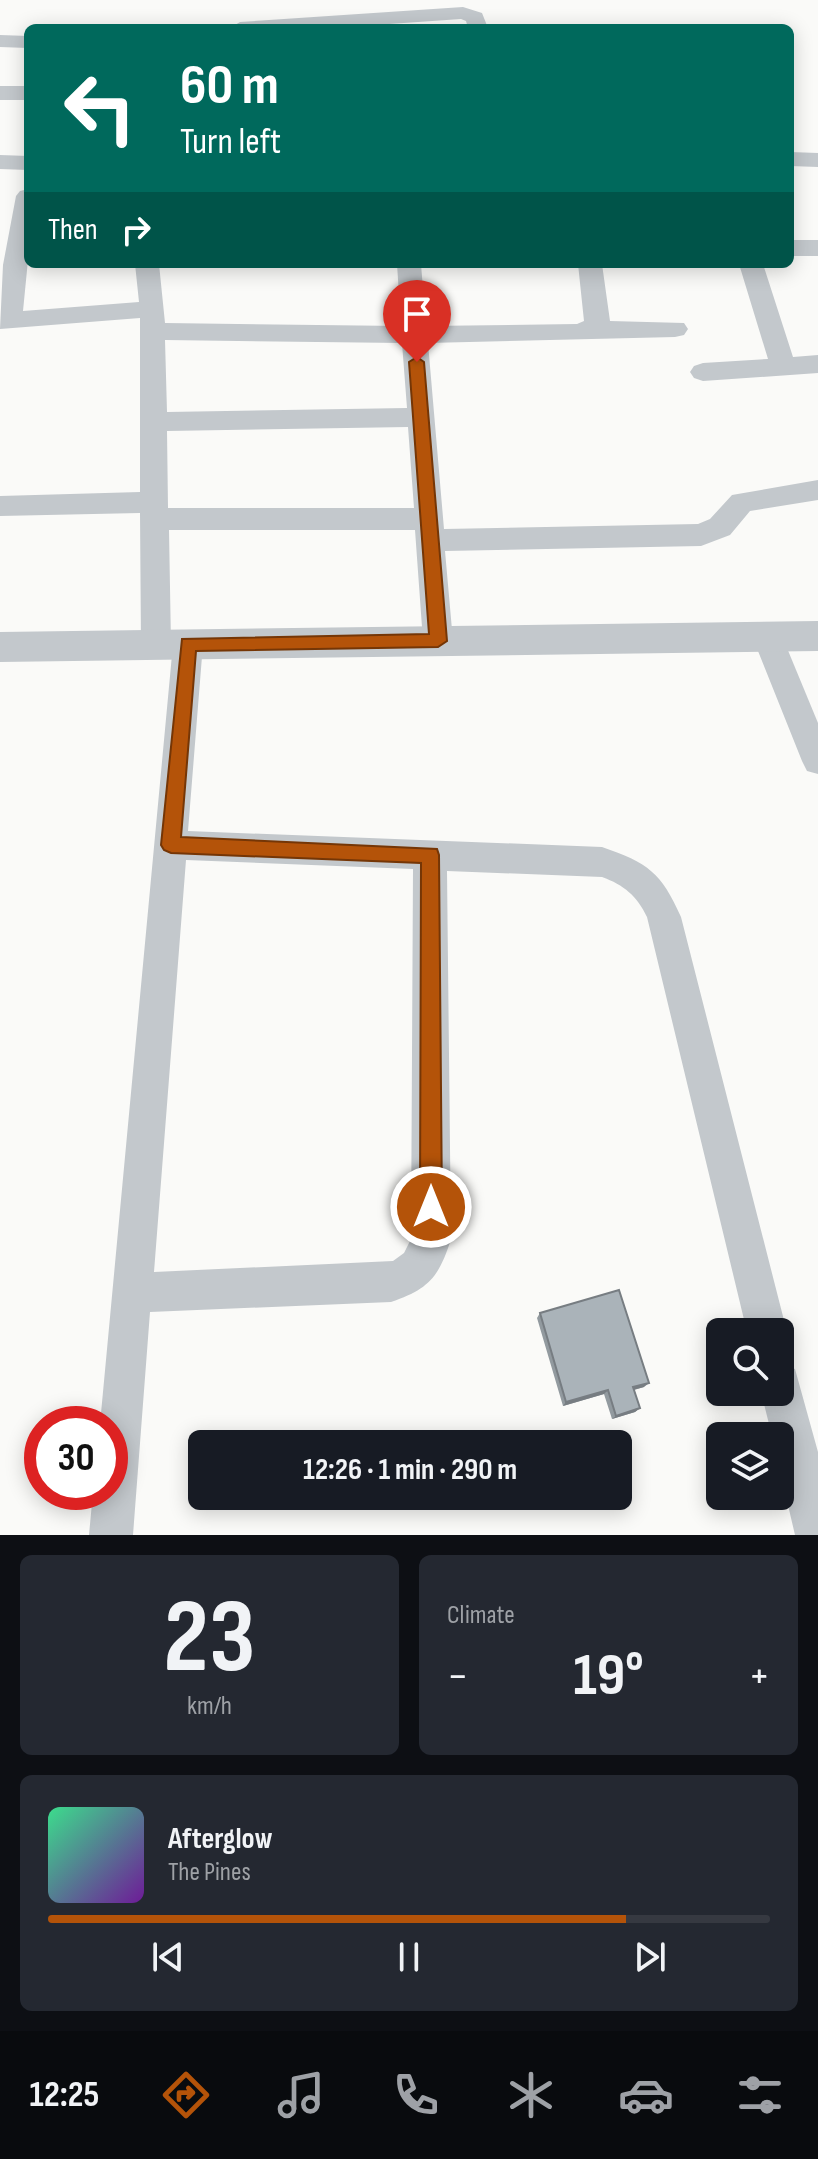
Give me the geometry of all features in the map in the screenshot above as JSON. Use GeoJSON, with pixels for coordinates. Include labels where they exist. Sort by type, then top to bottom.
{"type":"FeatureCollection","features":[{"type":"Feature","properties":{"kind":"street"},"geometry":{"type":"LineString","coordinates":[[299,24],[463,13],[475,17],[477,24]]}},
{"type":"Feature","properties":{"kind":"street"},"geometry":{"type":"LineString","coordinates":[[0,41],[24,42]]}},
{"type":"Feature","properties":{"kind":"street"},"geometry":{"type":"LineString","coordinates":[[0,93],[24,93]]}},
{"type":"Feature","properties":{"kind":"street"},"geometry":{"type":"LineString","coordinates":[[794,159],[818,160]]}},
{"type":"Feature","properties":{"kind":"street"},"geometry":{"type":"LineString","coordinates":[[0,162],[24,163]]}},
{"type":"Feature","properties":{"kind":"street"},"geometry":{"type":"LineString","coordinates":[[24,216],[5,320],[153,320],[415,335],[675,329]]}},
{"type":"Feature","properties":{"kind":"street"},"geometry":{"type":"LineString","coordinates":[[794,248],[818,248]]}},
{"type":"Feature","properties":{"kind":"street"},"geometry":{"type":"LineString","coordinates":[[111,1535],[171,845],[172,644],[155,510],[153,320],[147,268]]}},
{"type":"Feature","properties":{"kind":"street"},"geometry":{"type":"LineString","coordinates":[[409,268],[438,641]]}},
{"type":"Feature","properties":{"kind":"street"},"geometry":{"type":"LineString","coordinates":[[587,330],[597,322],[590,268]]}},
{"type":"Feature","properties":{"kind":"street"},"geometry":{"type":"LineString","coordinates":[[752,268],[783,366]]}},
{"type":"Feature","properties":{"kind":"street"},"geometry":{"type":"LineString","coordinates":[[703,372],[818,364]]}},
{"type":"Feature","properties":{"kind":"street"},"geometry":{"type":"LineString","coordinates":[[154,422],[421,417]]}},
{"type":"Feature","properties":{"kind":"street"},"geometry":{"type":"LineString","coordinates":[[0,506],[155,510],[430,530],[701,535],[720,527],[742,502],[818,490]]}},
{"type":"Feature","properties":{"kind":"street"},"geometry":{"type":"LineString","coordinates":[[767,636],[818,761]]}},
{"type":"Feature","properties":{"kind":"street"},"geometry":{"type":"LineString","coordinates":[[0,647],[818,636]]}},
{"type":"Feature","properties":{"kind":"street"},"geometry":{"type":"LineString","coordinates":[[171,845],[602,862],[631,871],[653,889],[664,917],[764,1318]]}},
{"type":"Feature","properties":{"kind":"street"},"geometry":{"type":"LineString","coordinates":[[132,1293],[391,1282],[409,1277],[424,1262],[431,1239],[430,855]]}},
{"type":"Feature","properties":{"kind":"street"},"geometry":{"type":"LineString","coordinates":[[785,1406],[817,1535]]}},
{"type":"Feature","properties":{"kind":"building"},"geometry":{"type":"Polygon","coordinates":[[[619,1290],[649,1383],[633,1387],[640,1408],[616,1416],[608,1390],[566,1402],[540,1313],[619,1290]]]}},
{"type":"Feature","properties":{"kind":"route"},"geometry":{"type":"LineString","coordinates":[[417,362],[438,641],[188,644],[171,845],[430,855],[431,1207]]}}]}
